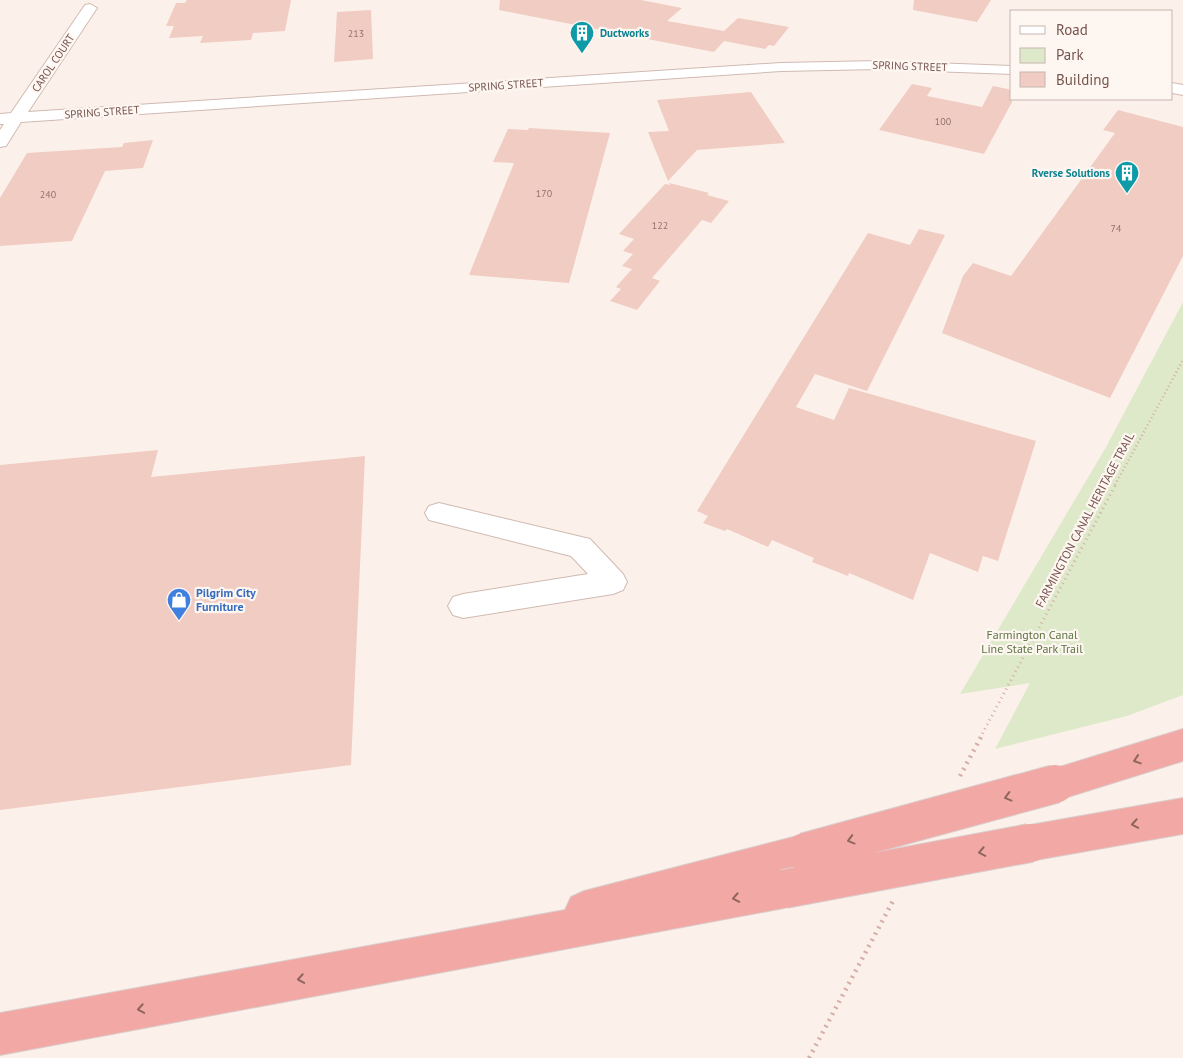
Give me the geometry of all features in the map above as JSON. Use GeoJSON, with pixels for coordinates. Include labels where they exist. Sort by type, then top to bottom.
{"type":"FeatureCollection","features":[{"type":"Feature","properties":{"kind":"highway"},"geometry":{"type":"LineString","coordinates":[[350,970],[805,852],[1055,784],[1183,745]]}},
{"type":"Feature","properties":{"kind":"highway"},"geometry":{"type":"LineString","coordinates":[[0,1034],[1183,816]]}},
{"type":"Feature","properties":{"kind":"street","name":"CAROL COURT"},"geometry":{"type":"LineString","coordinates":[[0,142],[8,119],[90,8]]}},
{"type":"Feature","properties":{"kind":"street","name":"SPRING STREET"},"geometry":{"type":"LineString","coordinates":[[8,119],[781,67],[855,65],[1010,70]]}},
{"type":"Feature","properties":{"kind":"street"},"geometry":{"type":"LineString","coordinates":[[439,513],[580,547],[613,582],[463,606]]}},
{"type":"Feature","properties":{"kind":"path","name":"FARMINGTON CANAL HERITAGE TRAIL"},"geometry":{"type":"LineString","coordinates":[[992,716],[1183,360]]}},
{"type":"Feature","properties":{"kind":"green space","name":"Farmington Canal Line State Park Trail"},"geometry":{"type":"Polygon","coordinates":[[[1183,302],[1183,695],[1127,716],[995,749],[1030,683],[960,694],[1106,447],[1183,302]]]}},
{"type":"Feature","properties":{"kind":"building"},"geometry":{"type":"Polygon","coordinates":[[[187,0],[291,0],[285,31],[253,33],[251,40],[200,43],[203,36],[169,38],[174,26],[166,26],[176,3],[185,3],[187,0]]]}},
{"type":"Feature","properties":{"kind":"building"},"geometry":{"type":"Polygon","coordinates":[[[500,0],[641,0],[682,8],[667,21],[724,31],[738,18],[789,27],[774,46],[769,45],[765,49],[724,41],[714,52],[499,10],[500,0]]]}},
{"type":"Feature","properties":{"kind":"building"},"geometry":{"type":"Polygon","coordinates":[[[914,0],[991,0],[977,22],[913,10],[914,0]]]}},
{"type":"Feature","properties":{"kind":"building"},"geometry":{"type":"Polygon","coordinates":[[[371,10],[373,59],[334,62],[337,12],[371,10]]]}},
{"type":"Feature","properties":{"kind":"building"},"geometry":{"type":"Polygon","coordinates":[[[912,84],[932,88],[927,96],[982,107],[993,86],[1010,90],[1010,100],[1012,102],[984,154],[879,130],[912,84]]]}},
{"type":"Feature","properties":{"kind":"building"},"geometry":{"type":"Polygon","coordinates":[[[751,92],[785,143],[697,150],[668,181],[648,132],[669,131],[657,100],[751,92]]]}},
{"type":"Feature","properties":{"kind":"building","name":"Rverse Solutions"},"geometry":{"type":"Polygon","coordinates":[[[1118,110],[1183,127],[1183,256],[1110,398],[942,333],[963,276],[973,263],[1011,276],[1115,133],[1103,130],[1118,110]]]}},
{"type":"Feature","properties":{"kind":"building"},"geometry":{"type":"Polygon","coordinates":[[[529,128],[610,133],[569,283],[469,275],[514,163],[493,162],[508,129],[528,130],[529,128]]]}},
{"type":"Feature","properties":{"kind":"building"},"geometry":{"type":"Polygon","coordinates":[[[153,140],[143,168],[105,171],[72,241],[0,246],[0,198],[27,153],[122,147],[124,143],[153,140]]]}},
{"type":"Feature","properties":{"kind":"building"},"geometry":{"type":"Polygon","coordinates":[[[669,183],[709,193],[707,195],[729,201],[711,223],[702,220],[652,278],[660,281],[637,310],[610,301],[621,289],[616,287],[632,269],[622,266],[633,254],[623,251],[634,239],[619,234],[665,184],[670,185],[669,183]]]}},
{"type":"Feature","properties":{"kind":"building"},"geometry":{"type":"Polygon","coordinates":[[[919,229],[945,235],[867,391],[815,374],[796,407],[834,420],[849,388],[1036,441],[998,561],[983,556],[978,572],[930,553],[913,600],[849,573],[848,576],[812,562],[814,558],[772,540],[768,547],[727,529],[725,531],[703,523],[708,516],[697,511],[868,233],[910,245],[919,229]]]}},
{"type":"Feature","properties":{"kind":"building","name":"Pilgrim City Furniture"},"geometry":{"type":"Polygon","coordinates":[[[158,450],[151,477],[365,456],[351,765],[0,810],[0,465],[158,450]]]}},
{"type":"Feature","properties":{"kind":"place","name":"Ductworks"},"geometry":{"type":"Point","coordinates":[582,54]}},
{"type":"Feature","properties":{"kind":"place","name":"Rverse Solutions"},"geometry":{"type":"Point","coordinates":[1127,194]}},
{"type":"Feature","properties":{"kind":"place","name":"Pilgrim City Furniture"},"geometry":{"type":"Point","coordinates":[179,621]}}]}
